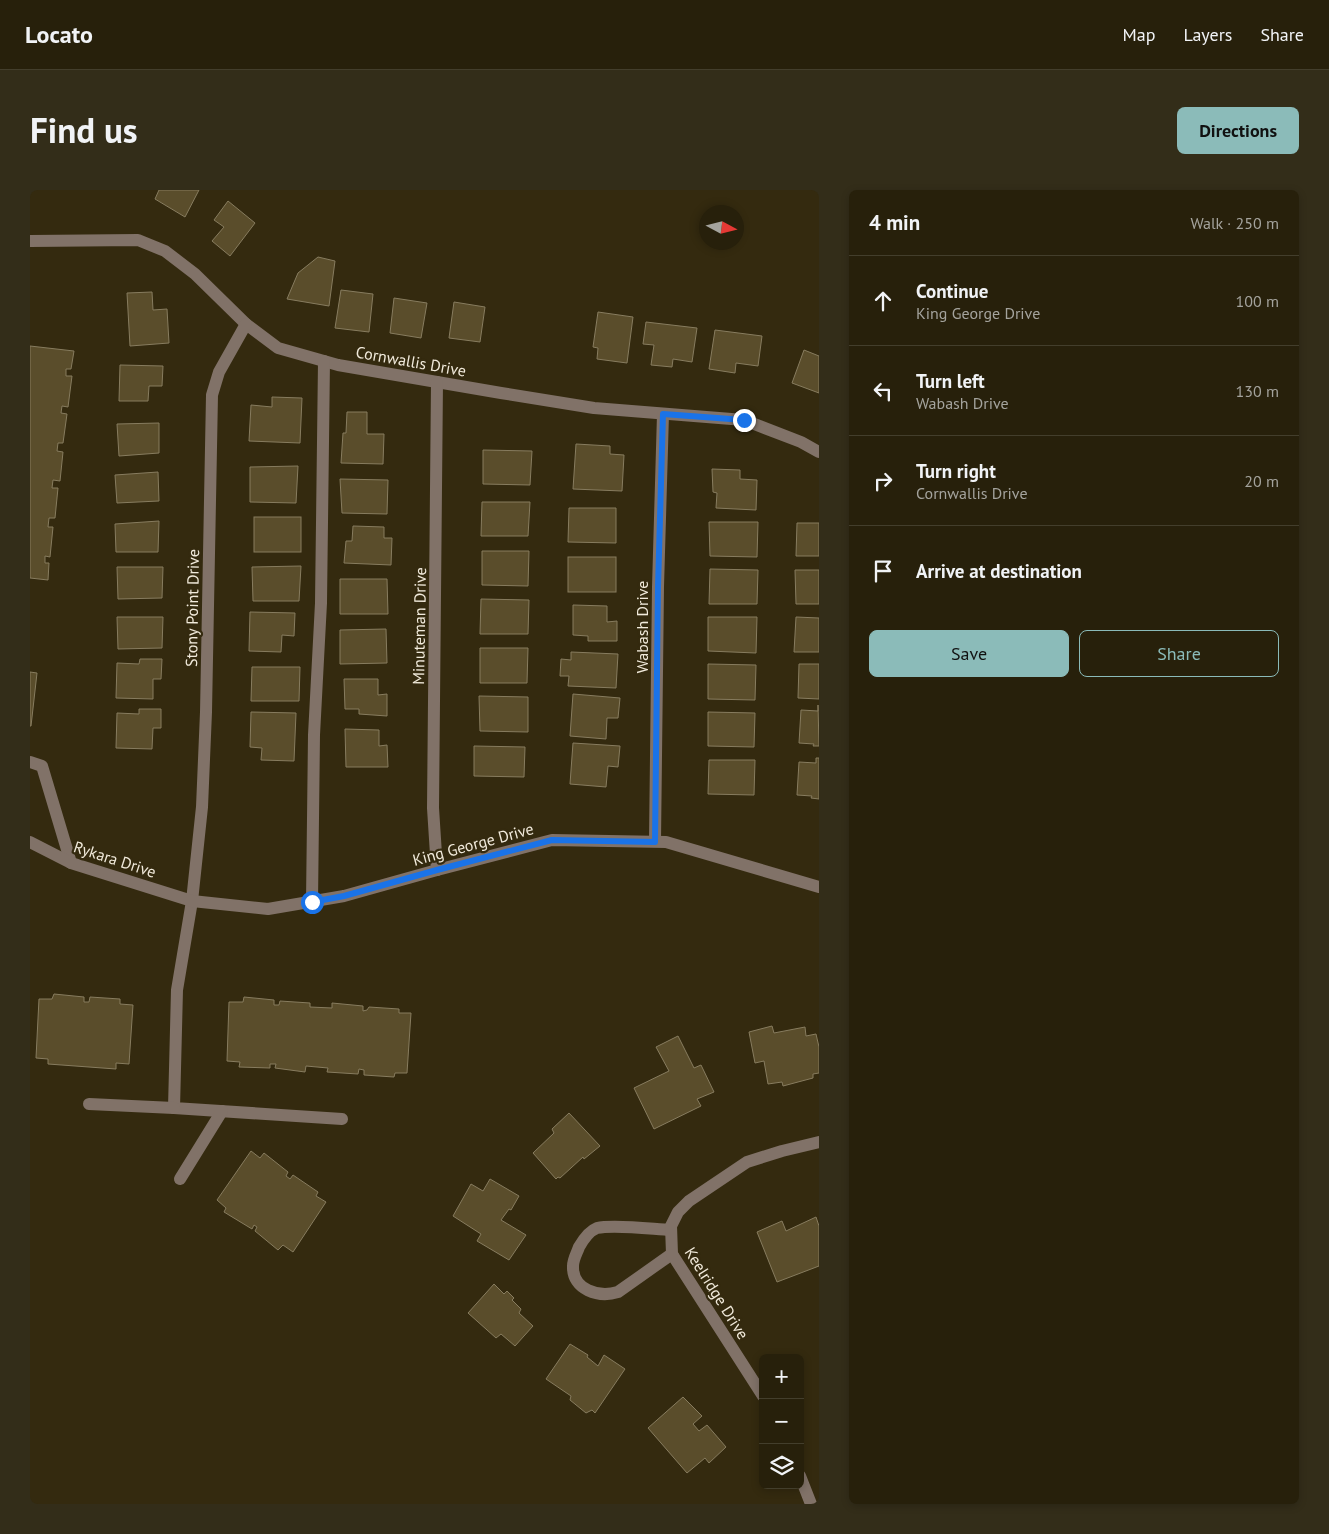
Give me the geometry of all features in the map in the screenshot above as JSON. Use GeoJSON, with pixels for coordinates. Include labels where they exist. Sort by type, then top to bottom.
{"type":"FeatureCollection","features":[{"type":"Feature","properties":{"kind":"street","name":"Cornwallis Drive"},"geometry":{"type":"LineString","coordinates":[[30,241],[138,240],[165,251],[195,274],[246,324],[278,348],[324,361],[594,408],[744,420],[801,442],[819,452]]}},
{"type":"Feature","properties":{"kind":"street","name":"Stony Point Drive"},"geometry":{"type":"LineString","coordinates":[[174,1108],[177,990],[192,901],[202,807],[206,712],[212,395],[219,372],[246,324]]}},
{"type":"Feature","properties":{"kind":"street"},"geometry":{"type":"LineString","coordinates":[[312,902],[314,735],[321,603],[324,361]]}},
{"type":"Feature","properties":{"kind":"street","name":"Minuteman Drive"},"geometry":{"type":"LineString","coordinates":[[437,382],[433,808],[437,870]]}},
{"type":"Feature","properties":{"kind":"street","name":"Wabash Drive"},"geometry":{"type":"LineString","coordinates":[[655,842],[658,587],[663,414]]}},
{"type":"Feature","properties":{"kind":"street"},"geometry":{"type":"LineString","coordinates":[[30,762],[42,766],[71,863]]}},
{"type":"Feature","properties":{"kind":"street","name":"King George Drive"},"geometry":{"type":"LineString","coordinates":[[192,901],[268,909],[312,902],[344,896],[552,840],[666,842],[819,887]]}},
{"type":"Feature","properties":{"kind":"street","name":"Rykara Drive"},"geometry":{"type":"LineString","coordinates":[[30,842],[71,863],[192,901]]}},
{"type":"Feature","properties":{"kind":"street"},"geometry":{"type":"LineString","coordinates":[[90,1104],[342,1119]]}},
{"type":"Feature","properties":{"kind":"street"},"geometry":{"type":"LineString","coordinates":[[180,1179],[222,1111]]}},
{"type":"Feature","properties":{"kind":"street"},"geometry":{"type":"LineString","coordinates":[[673,1256],[669,1256],[618,1292],[608,1295],[597,1294],[583,1288],[573,1270],[574,1260],[582,1241],[594,1230],[608,1227],[671,1230],[678,1212],[689,1201],[747,1162],[782,1150],[819,1142]]}},
{"type":"Feature","properties":{"kind":"street","name":"Keelridge Drive"},"geometry":{"type":"LineString","coordinates":[[671,1230],[673,1256],[759,1390]]}},
{"type":"Feature","properties":{"kind":"street"},"geometry":{"type":"LineString","coordinates":[[804,1486],[811,1504]]}},
{"type":"Feature","properties":{"kind":"building"},"geometry":{"type":"Polygon","coordinates":[[[159,190],[199,190],[185,217],[155,199],[159,190]]]}},
{"type":"Feature","properties":{"kind":"building"},"geometry":{"type":"Polygon","coordinates":[[[228,201],[255,223],[230,256],[212,241],[224,227],[214,220],[228,201]]]}},
{"type":"Feature","properties":{"kind":"building"},"geometry":{"type":"Polygon","coordinates":[[[318,257],[335,261],[329,306],[287,299],[298,273],[318,257]]]}},
{"type":"Feature","properties":{"kind":"building"},"geometry":{"type":"Polygon","coordinates":[[[341,290],[373,294],[369,332],[335,328],[341,290]]]}},
{"type":"Feature","properties":{"kind":"building"},"geometry":{"type":"Polygon","coordinates":[[[152,292],[153,310],[167,309],[169,343],[130,346],[127,293],[152,292]]]}},
{"type":"Feature","properties":{"kind":"building"},"geometry":{"type":"Polygon","coordinates":[[[394,298],[427,303],[421,338],[390,333],[394,298]]]}},
{"type":"Feature","properties":{"kind":"building"},"geometry":{"type":"Polygon","coordinates":[[[454,302],[485,307],[480,342],[449,338],[454,302]]]}},
{"type":"Feature","properties":{"kind":"building"},"geometry":{"type":"Polygon","coordinates":[[[598,312],[633,317],[627,363],[597,359],[598,348],[593,347],[598,312]]]}},
{"type":"Feature","properties":{"kind":"building"},"geometry":{"type":"Polygon","coordinates":[[[646,322],[697,328],[692,362],[673,359],[672,367],[651,365],[654,345],[643,344],[646,322]]]}},
{"type":"Feature","properties":{"kind":"building"},"geometry":{"type":"Polygon","coordinates":[[[715,330],[762,336],[758,366],[736,363],[735,373],[709,369],[715,330]]]}},
{"type":"Feature","properties":{"kind":"building"},"geometry":{"type":"Polygon","coordinates":[[[30,346],[74,351],[71,369],[66,369],[66,376],[72,376],[68,407],[62,406],[61,413],[67,414],[63,443],[58,443],[57,451],[63,452],[60,481],[53,480],[52,488],[58,488],[55,518],[49,518],[48,527],[53,527],[50,557],[45,556],[45,563],[49,563],[48,580],[30,578],[30,346]]]}},
{"type":"Feature","properties":{"kind":"building"},"geometry":{"type":"Polygon","coordinates":[[[804,350],[819,356],[819,393],[792,383],[804,350]]]}},
{"type":"Feature","properties":{"kind":"building"},"geometry":{"type":"Polygon","coordinates":[[[120,365],[163,366],[162,386],[149,386],[148,401],[119,401],[120,365]]]}},
{"type":"Feature","properties":{"kind":"building"},"geometry":{"type":"Polygon","coordinates":[[[272,397],[302,398],[300,443],[249,441],[251,405],[272,407],[272,397]]]}},
{"type":"Feature","properties":{"kind":"building"},"geometry":{"type":"Polygon","coordinates":[[[347,412],[367,412],[367,434],[384,434],[383,464],[341,463],[343,433],[346,433],[347,412]]]}},
{"type":"Feature","properties":{"kind":"building"},"geometry":{"type":"Polygon","coordinates":[[[159,423],[159,453],[119,456],[117,424],[159,423]]]}},
{"type":"Feature","properties":{"kind":"building"},"geometry":{"type":"Polygon","coordinates":[[[576,444],[610,446],[610,454],[624,455],[622,491],[573,489],[576,444]]]}},
{"type":"Feature","properties":{"kind":"building"},"geometry":{"type":"Polygon","coordinates":[[[483,450],[532,451],[530,485],[483,484],[483,450]]]}},
{"type":"Feature","properties":{"kind":"building"},"geometry":{"type":"Polygon","coordinates":[[[298,466],[296,503],[250,502],[250,467],[298,466]]]}},
{"type":"Feature","properties":{"kind":"building"},"geometry":{"type":"Polygon","coordinates":[[[712,469],[740,470],[740,479],[757,480],[756,510],[716,508],[717,493],[713,492],[712,469]]]}},
{"type":"Feature","properties":{"kind":"building"},"geometry":{"type":"Polygon","coordinates":[[[158,472],[159,501],[117,503],[115,475],[158,472]]]}},
{"type":"Feature","properties":{"kind":"building"},"geometry":{"type":"Polygon","coordinates":[[[340,479],[388,480],[387,514],[342,513],[340,479]]]}},
{"type":"Feature","properties":{"kind":"building"},"geometry":{"type":"Polygon","coordinates":[[[482,502],[530,502],[528,536],[481,536],[482,502]]]}},
{"type":"Feature","properties":{"kind":"building"},"geometry":{"type":"Polygon","coordinates":[[[569,508],[616,508],[616,543],[568,542],[569,508]]]}},
{"type":"Feature","properties":{"kind":"building"},"geometry":{"type":"Polygon","coordinates":[[[254,517],[301,517],[301,552],[254,552],[254,517]]]}},
{"type":"Feature","properties":{"kind":"building"},"geometry":{"type":"Polygon","coordinates":[[[159,521],[158,552],[116,552],[115,524],[159,521]]]}},
{"type":"Feature","properties":{"kind":"building"},"geometry":{"type":"Polygon","coordinates":[[[709,522],[758,522],[757,557],[710,556],[709,522]]]}},
{"type":"Feature","properties":{"kind":"building"},"geometry":{"type":"Polygon","coordinates":[[[797,523],[819,523],[819,556],[796,556],[797,523]]]}},
{"type":"Feature","properties":{"kind":"building"},"geometry":{"type":"Polygon","coordinates":[[[353,526],[384,527],[384,538],[392,538],[391,565],[344,563],[346,541],[352,541],[353,526]]]}},
{"type":"Feature","properties":{"kind":"building"},"geometry":{"type":"Polygon","coordinates":[[[482,551],[529,551],[528,586],[482,585],[482,551]]]}},
{"type":"Feature","properties":{"kind":"building"},"geometry":{"type":"Polygon","coordinates":[[[568,557],[616,557],[616,592],[568,592],[568,557]]]}},
{"type":"Feature","properties":{"kind":"building"},"geometry":{"type":"Polygon","coordinates":[[[301,566],[299,601],[253,601],[252,567],[301,566]]]}},
{"type":"Feature","properties":{"kind":"building"},"geometry":{"type":"Polygon","coordinates":[[[117,567],[163,567],[162,598],[118,599],[117,567]]]}},
{"type":"Feature","properties":{"kind":"building"},"geometry":{"type":"Polygon","coordinates":[[[710,569],[758,570],[757,604],[709,604],[710,569]]]}},
{"type":"Feature","properties":{"kind":"building"},"geometry":{"type":"Polygon","coordinates":[[[795,570],[819,570],[819,604],[796,604],[795,570]]]}},
{"type":"Feature","properties":{"kind":"building"},"geometry":{"type":"Polygon","coordinates":[[[340,579],[387,579],[388,614],[340,614],[340,579]]]}},
{"type":"Feature","properties":{"kind":"building"},"geometry":{"type":"Polygon","coordinates":[[[481,599],[529,600],[528,634],[480,634],[481,599]]]}},
{"type":"Feature","properties":{"kind":"building"},"geometry":{"type":"Polygon","coordinates":[[[573,605],[607,606],[607,622],[617,621],[617,641],[588,641],[588,636],[573,635],[573,605]]]}},
{"type":"Feature","properties":{"kind":"building"},"geometry":{"type":"Polygon","coordinates":[[[250,612],[295,613],[294,636],[282,635],[281,652],[249,651],[250,612]]]}},
{"type":"Feature","properties":{"kind":"building"},"geometry":{"type":"Polygon","coordinates":[[[117,617],[163,617],[162,648],[118,649],[117,617]]]}},
{"type":"Feature","properties":{"kind":"building"},"geometry":{"type":"Polygon","coordinates":[[[708,617],[757,617],[756,653],[708,651],[708,617]]]}},
{"type":"Feature","properties":{"kind":"building"},"geometry":{"type":"Polygon","coordinates":[[[796,617],[819,618],[819,652],[794,652],[796,617]]]}},
{"type":"Feature","properties":{"kind":"building"},"geometry":{"type":"Polygon","coordinates":[[[386,629],[387,663],[340,664],[340,630],[386,629]]]}},
{"type":"Feature","properties":{"kind":"building"},"geometry":{"type":"Polygon","coordinates":[[[480,648],[528,648],[527,683],[480,683],[480,648]]]}},
{"type":"Feature","properties":{"kind":"building"},"geometry":{"type":"Polygon","coordinates":[[[571,652],[618,654],[616,688],[568,686],[569,676],[560,676],[561,659],[571,660],[571,652]]]}},
{"type":"Feature","properties":{"kind":"building"},"geometry":{"type":"Polygon","coordinates":[[[140,659],[162,659],[161,679],[153,679],[153,699],[116,698],[117,663],[139,664],[140,659]]]}},
{"type":"Feature","properties":{"kind":"building"},"geometry":{"type":"Polygon","coordinates":[[[708,664],[756,665],[755,700],[708,699],[708,664]]]}},
{"type":"Feature","properties":{"kind":"building"},"geometry":{"type":"Polygon","coordinates":[[[799,664],[819,664],[819,699],[798,698],[799,664]]]}},
{"type":"Feature","properties":{"kind":"building"},"geometry":{"type":"Polygon","coordinates":[[[252,667],[300,667],[299,701],[251,701],[252,667]]]}},
{"type":"Feature","properties":{"kind":"building"},"geometry":{"type":"Polygon","coordinates":[[[30,672],[37,673],[31,726],[30,726],[30,672]]]}},
{"type":"Feature","properties":{"kind":"building"},"geometry":{"type":"Polygon","coordinates":[[[344,679],[378,679],[378,695],[387,694],[387,716],[359,714],[359,709],[345,709],[344,679]]]}},
{"type":"Feature","properties":{"kind":"building"},"geometry":{"type":"Polygon","coordinates":[[[573,694],[620,698],[618,718],[607,718],[606,739],[570,736],[573,694]]]}},
{"type":"Feature","properties":{"kind":"building"},"geometry":{"type":"Polygon","coordinates":[[[479,696],[528,697],[528,732],[480,731],[479,696]]]}},
{"type":"Feature","properties":{"kind":"building"},"geometry":{"type":"Polygon","coordinates":[[[818,705],[819,746],[799,743],[801,710],[818,711],[818,705]]]}},
{"type":"Feature","properties":{"kind":"building"},"geometry":{"type":"Polygon","coordinates":[[[139,709],[161,709],[161,728],[153,728],[152,749],[116,748],[117,713],[139,714],[139,709]]]}},
{"type":"Feature","properties":{"kind":"building"},"geometry":{"type":"Polygon","coordinates":[[[251,712],[296,713],[294,761],[261,760],[262,748],[250,747],[251,712]]]}},
{"type":"Feature","properties":{"kind":"building"},"geometry":{"type":"Polygon","coordinates":[[[708,712],[755,713],[754,747],[708,746],[708,712]]]}},
{"type":"Feature","properties":{"kind":"building"},"geometry":{"type":"Polygon","coordinates":[[[345,729],[379,730],[379,746],[387,745],[388,767],[346,767],[345,729]]]}},
{"type":"Feature","properties":{"kind":"building"},"geometry":{"type":"Polygon","coordinates":[[[573,743],[620,746],[618,767],[608,766],[606,787],[570,784],[573,743]]]}},
{"type":"Feature","properties":{"kind":"building"},"geometry":{"type":"Polygon","coordinates":[[[474,746],[525,747],[524,777],[474,776],[474,746]]]}},
{"type":"Feature","properties":{"kind":"building"},"geometry":{"type":"Polygon","coordinates":[[[816,758],[819,758],[819,799],[811,798],[812,796],[797,795],[799,762],[816,763],[816,758]]]}},
{"type":"Feature","properties":{"kind":"building"},"geometry":{"type":"Polygon","coordinates":[[[709,760],[755,760],[754,795],[708,794],[709,760]]]}},
{"type":"Feature","properties":{"kind":"building"},"geometry":{"type":"Polygon","coordinates":[[[54,994],[84,997],[84,1002],[89,1002],[90,997],[120,999],[120,1004],[133,1005],[129,1064],[116,1063],[116,1069],[48,1064],[48,1059],[36,1058],[39,999],[52,999],[54,994]]]}},
{"type":"Feature","properties":{"kind":"building"},"geometry":{"type":"Polygon","coordinates":[[[244,997],[274,1000],[274,1005],[279,1005],[280,1001],[310,1003],[310,1007],[332,1008],[332,1003],[363,1006],[363,1011],[369,1007],[399,1009],[399,1013],[411,1013],[407,1073],[395,1073],[394,1077],[364,1075],[364,1070],[359,1069],[358,1074],[327,1072],[328,1068],[306,1066],[305,1072],[275,1068],[276,1064],[270,1064],[270,1068],[239,1067],[240,1062],[227,1061],[229,1002],[243,1002],[244,997]]]}},
{"type":"Feature","properties":{"kind":"building"},"geometry":{"type":"Polygon","coordinates":[[[772,1026],[774,1033],[805,1027],[806,1036],[816,1034],[819,1047],[819,1073],[813,1074],[813,1078],[783,1086],[782,1082],[768,1084],[764,1061],[755,1063],[749,1032],[772,1026]]]}},
{"type":"Feature","properties":{"kind":"building"},"geometry":{"type":"Polygon","coordinates":[[[678,1036],[694,1068],[701,1065],[714,1092],[697,1099],[701,1106],[654,1129],[634,1088],[669,1071],[656,1047],[678,1036]]]}},
{"type":"Feature","properties":{"kind":"building"},"geometry":{"type":"Polygon","coordinates":[[[569,1113],[600,1146],[584,1159],[583,1157],[560,1178],[556,1179],[533,1153],[554,1133],[552,1129],[569,1113]]]}},
{"type":"Feature","properties":{"kind":"building"},"geometry":{"type":"Polygon","coordinates":[[[251,1151],[260,1158],[264,1153],[288,1172],[286,1176],[290,1179],[293,1175],[318,1192],[316,1196],[326,1202],[293,1252],[283,1245],[278,1250],[255,1231],[257,1227],[254,1225],[252,1229],[224,1212],[226,1208],[217,1200],[251,1151]]]}},
{"type":"Feature","properties":{"kind":"building"},"geometry":{"type":"Polygon","coordinates":[[[490,1179],[519,1196],[511,1210],[509,1209],[501,1220],[526,1235],[509,1260],[477,1241],[481,1234],[453,1216],[471,1184],[483,1191],[490,1179]]]}},
{"type":"Feature","properties":{"kind":"building"},"geometry":{"type":"Polygon","coordinates":[[[816,1217],[819,1226],[819,1266],[777,1282],[757,1232],[782,1221],[786,1231],[816,1217]]]}},
{"type":"Feature","properties":{"kind":"building"},"geometry":{"type":"Polygon","coordinates":[[[494,1284],[504,1294],[507,1291],[514,1298],[512,1300],[521,1309],[519,1313],[533,1326],[515,1346],[501,1334],[496,1338],[468,1313],[494,1284]]]}},
{"type":"Feature","properties":{"kind":"building"},"geometry":{"type":"Polygon","coordinates":[[[570,1344],[588,1355],[587,1357],[598,1366],[604,1355],[625,1369],[595,1413],[592,1410],[586,1413],[570,1400],[571,1396],[546,1379],[570,1344]]]}},
{"type":"Feature","properties":{"kind":"building"},"geometry":{"type":"Polygon","coordinates":[[[683,1397],[702,1416],[693,1424],[699,1431],[707,1425],[726,1447],[709,1463],[705,1458],[687,1473],[648,1428],[683,1397]]]}},
{"type":"Feature","properties":{"kind":"route"},"geometry":{"type":"LineString","coordinates":[[312,902],[344,896],[552,840],[655,842],[658,587],[663,414],[744,420]]}}]}
